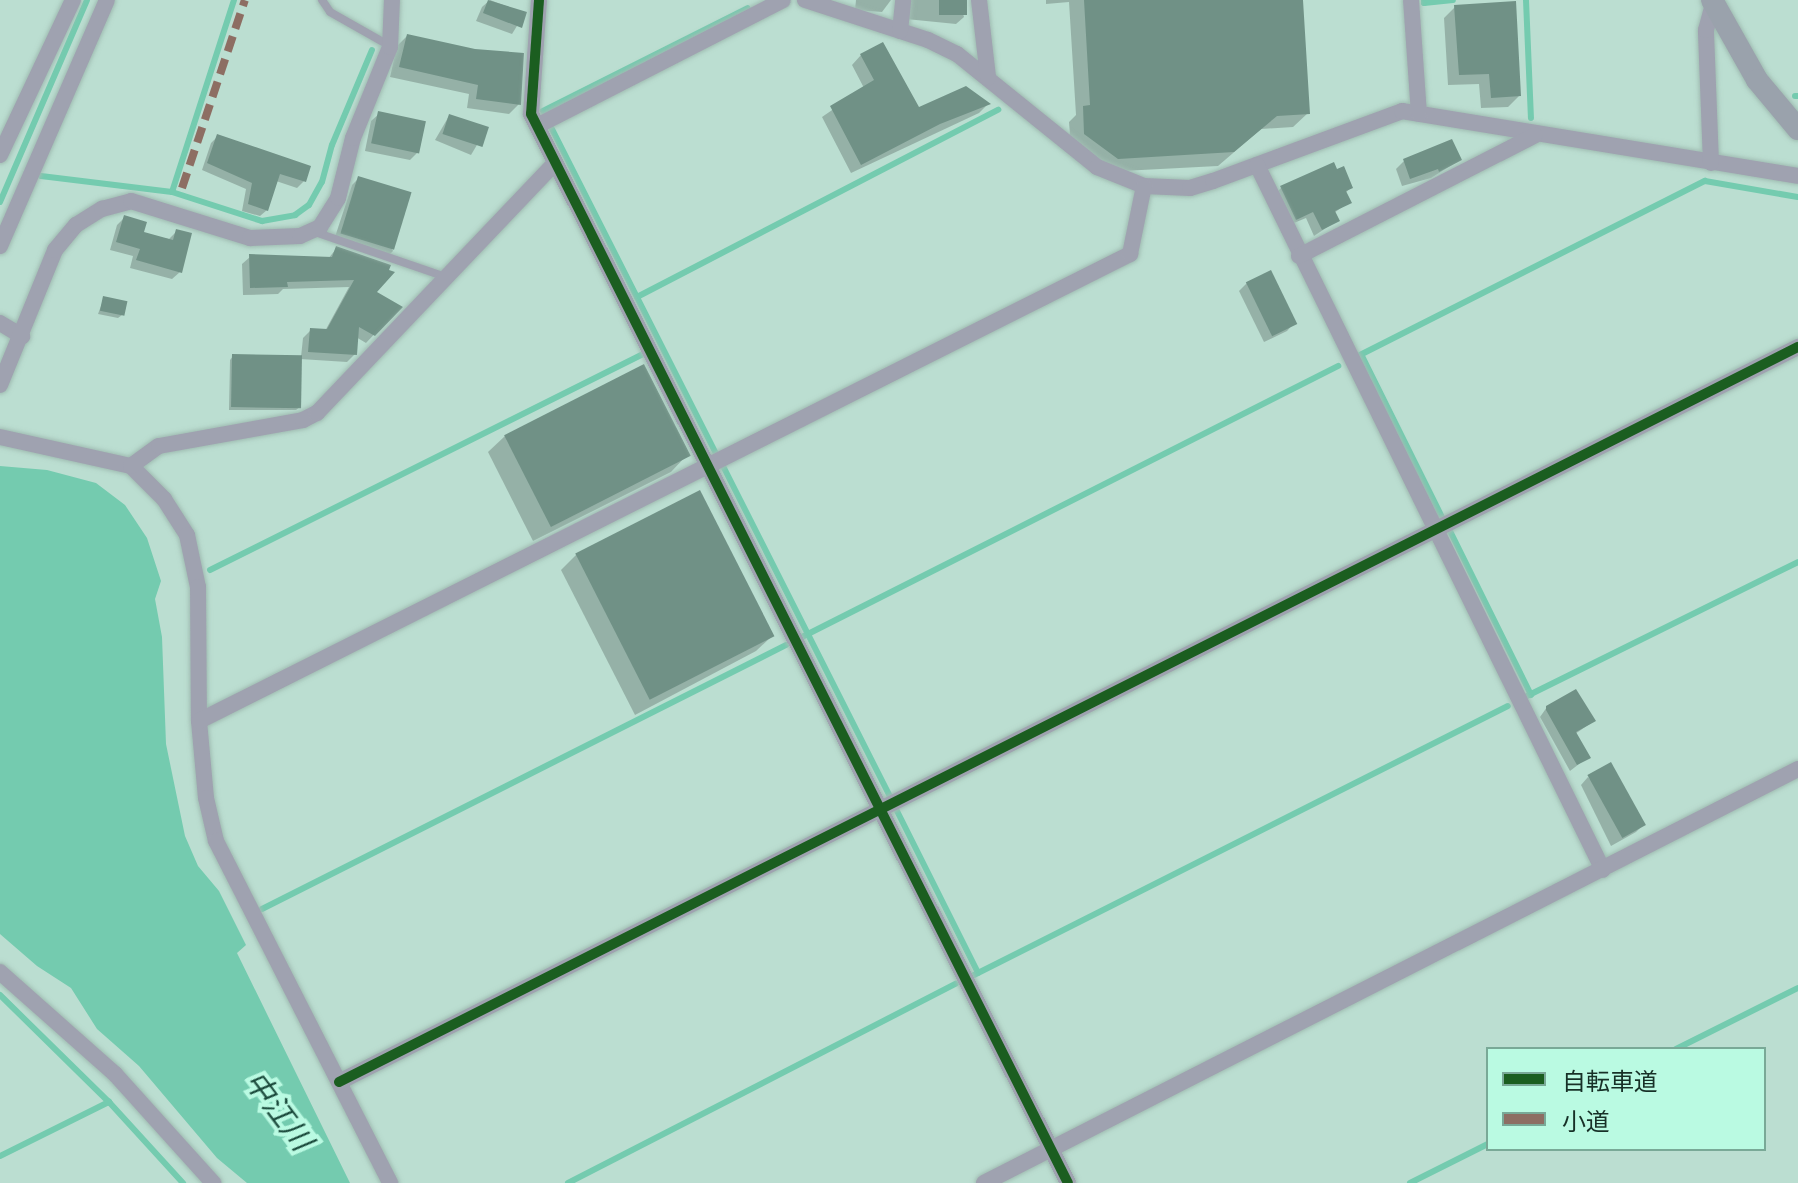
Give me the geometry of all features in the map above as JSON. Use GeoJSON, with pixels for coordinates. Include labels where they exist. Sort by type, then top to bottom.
{"type":"FeatureCollection","features":[{"type":"Feature","properties":{"kind":"main road"},"geometry":{"type":"LineString","coordinates":[[1712,2],[1757,80],[1798,129]]}},
{"type":"Feature","properties":{"kind":"street"},"geometry":{"type":"LineString","coordinates":[[0,155],[73,0]]}},
{"type":"Feature","properties":{"kind":"street"},"geometry":{"type":"LineString","coordinates":[[0,246],[107,0]]}},
{"type":"Feature","properties":{"kind":"street"},"geometry":{"type":"LineString","coordinates":[[0,385],[55,250],[76,225],[102,209],[131,201],[250,238],[284,238],[313,231],[328,218],[338,198],[353,138],[390,47],[392,0]]}},
{"type":"Feature","properties":{"kind":"street"},"geometry":{"type":"LineString","coordinates":[[539,0],[531,114],[1068,1183]]}},
{"type":"Feature","properties":{"kind":"street"},"geometry":{"type":"LineString","coordinates":[[537,126],[783,0]]}},
{"type":"Feature","properties":{"kind":"street"},"geometry":{"type":"LineString","coordinates":[[805,0],[942,46],[988,77],[1097,167],[1144,186],[1190,188],[1402,111],[1798,176]]}},
{"type":"Feature","properties":{"kind":"street"},"geometry":{"type":"LineString","coordinates":[[900,31],[903,0]]}},
{"type":"Feature","properties":{"kind":"street"},"geometry":{"type":"LineString","coordinates":[[979,0],[988,77]]}},
{"type":"Feature","properties":{"kind":"street"},"geometry":{"type":"LineString","coordinates":[[1411,0],[1419,114]]}},
{"type":"Feature","properties":{"kind":"street"},"geometry":{"type":"LineString","coordinates":[[1711,163],[1706,30],[1712,2]]}},
{"type":"Feature","properties":{"kind":"street"},"geometry":{"type":"LineString","coordinates":[[1299,256],[1535,135]]}},
{"type":"Feature","properties":{"kind":"street"},"geometry":{"type":"LineString","coordinates":[[131,466],[159,446],[303,420],[317,413],[554,164]]}},
{"type":"Feature","properties":{"kind":"street"},"geometry":{"type":"LineString","coordinates":[[1257,165],[1603,870]]}},
{"type":"Feature","properties":{"kind":"street"},"geometry":{"type":"LineString","coordinates":[[199,721],[1130,254],[1144,186]]}},
{"type":"Feature","properties":{"kind":"street"},"geometry":{"type":"LineString","coordinates":[[0,323],[22,336]]}},
{"type":"Feature","properties":{"kind":"street"},"geometry":{"type":"LineString","coordinates":[[339,1082],[1798,347]]}},
{"type":"Feature","properties":{"kind":"street"},"geometry":{"type":"LineString","coordinates":[[0,437],[131,466],[164,499],[187,535],[195,560],[199,721],[206,798],[216,841],[390,1183]]}},
{"type":"Feature","properties":{"kind":"street"},"geometry":{"type":"LineString","coordinates":[[984,1183],[1798,769]]}},
{"type":"Feature","properties":{"kind":"street"},"geometry":{"type":"LineString","coordinates":[[0,972],[115,1074],[213,1183]]}},
{"type":"Feature","properties":{"kind":"lane"},"geometry":{"type":"LineString","coordinates":[[322,0],[330,12],[390,47]]}},
{"type":"Feature","properties":{"kind":"lane"},"geometry":{"type":"LineString","coordinates":[[313,231],[447,277]]}},
{"type":"Feature","properties":{"kind":"water","name":"中江川"},"geometry":{"type":"Polygon","coordinates":[[[0,466],[47,470],[96,483],[125,505],[147,538],[161,581],[155,599],[162,637],[166,744],[185,836],[198,866],[219,891],[246,945],[237,953],[350,1183],[247,1183],[217,1158],[139,1066],[97,1029],[71,988],[37,966],[0,934],[0,466]]]}},
{"type":"Feature","properties":{"kind":"building"},"geometry":{"type":"Polygon","coordinates":[[[488,0],[527,12],[522,28],[483,13],[488,0]]]}},
{"type":"Feature","properties":{"kind":"building"},"geometry":{"type":"Polygon","coordinates":[[[939,0],[967,0],[967,15],[939,15],[939,0]]]}},
{"type":"Feature","properties":{"kind":"building"},"geometry":{"type":"Polygon","coordinates":[[[1084,0],[1303,0],[1310,114],[1277,116],[1234,152],[1118,159],[1084,134],[1083,106],[1090,105],[1084,0]]]}},
{"type":"Feature","properties":{"kind":"building"},"geometry":{"type":"Polygon","coordinates":[[[1516,1],[1521,96],[1491,98],[1489,74],[1459,75],[1454,5],[1516,1]]]}},
{"type":"Feature","properties":{"kind":"building"},"geometry":{"type":"Polygon","coordinates":[[[407,34],[475,49],[524,53],[521,105],[476,99],[478,85],[399,67],[407,34]]]}},
{"type":"Feature","properties":{"kind":"building"},"geometry":{"type":"Polygon","coordinates":[[[883,42],[919,107],[966,86],[991,104],[940,124],[861,165],[830,106],[874,80],[860,54],[883,42]]]}},
{"type":"Feature","properties":{"kind":"building"},"geometry":{"type":"Polygon","coordinates":[[[378,111],[426,121],[419,153],[371,143],[378,111]]]}},
{"type":"Feature","properties":{"kind":"building"},"geometry":{"type":"Polygon","coordinates":[[[449,114],[489,127],[482,147],[443,134],[449,114]]]}},
{"type":"Feature","properties":{"kind":"building"},"geometry":{"type":"Polygon","coordinates":[[[217,134],[311,166],[306,182],[280,174],[268,211],[248,204],[252,183],[207,163],[217,134]]]}},
{"type":"Feature","properties":{"kind":"building"},"geometry":{"type":"Polygon","coordinates":[[[1452,139],[1462,160],[1439,172],[1438,169],[1410,179],[1403,159],[1452,139]]]}},
{"type":"Feature","properties":{"kind":"building"},"geometry":{"type":"Polygon","coordinates":[[[1334,162],[1337,169],[1344,166],[1353,188],[1346,191],[1352,203],[1335,211],[1340,221],[1322,230],[1313,212],[1296,220],[1280,186],[1334,162]]]}},
{"type":"Feature","properties":{"kind":"building"},"geometry":{"type":"Polygon","coordinates":[[[358,176],[412,192],[394,250],[340,233],[358,176]]]}},
{"type":"Feature","properties":{"kind":"building"},"geometry":{"type":"Polygon","coordinates":[[[124,215],[147,222],[144,232],[173,240],[176,229],[192,233],[182,273],[136,260],[140,249],[116,242],[124,215]]]}},
{"type":"Feature","properties":{"kind":"building"},"geometry":{"type":"Polygon","coordinates":[[[336,246],[391,265],[389,270],[395,272],[377,292],[403,307],[375,336],[359,327],[357,355],[308,352],[310,328],[327,329],[354,280],[287,282],[288,287],[250,288],[249,254],[332,257],[336,246]]]}},
{"type":"Feature","properties":{"kind":"building"},"geometry":{"type":"Polygon","coordinates":[[[1271,270],[1297,324],[1272,336],[1246,282],[1271,270]]]}},
{"type":"Feature","properties":{"kind":"building"},"geometry":{"type":"Polygon","coordinates":[[[103,296],[127,301],[124,316],[100,311],[103,296]]]}},
{"type":"Feature","properties":{"kind":"building"},"geometry":{"type":"Polygon","coordinates":[[[232,354],[302,355],[301,408],[231,407],[232,354]]]}},
{"type":"Feature","properties":{"kind":"building"},"geometry":{"type":"Polygon","coordinates":[[[644,364],[691,456],[551,527],[504,435],[644,364]]]}},
{"type":"Feature","properties":{"kind":"building"},"geometry":{"type":"Polygon","coordinates":[[[700,490],[774,636],[650,700],[575,554],[700,490]]]}},
{"type":"Feature","properties":{"kind":"building"},"geometry":{"type":"Polygon","coordinates":[[[1576,689],[1596,721],[1576,732],[1591,758],[1577,765],[1546,710],[1546,706],[1576,689]]]}},
{"type":"Feature","properties":{"kind":"building"},"geometry":{"type":"Polygon","coordinates":[[[1611,762],[1646,825],[1622,838],[1587,775],[1611,762]]]}},
{"type":"Feature","properties":{"kind":"waterway"},"geometry":{"type":"LineString","coordinates":[[0,202],[87,0]]}},
{"type":"Feature","properties":{"kind":"waterway"},"geometry":{"type":"LineString","coordinates":[[172,192],[234,0]]}},
{"type":"Feature","properties":{"kind":"waterway"},"geometry":{"type":"LineString","coordinates":[[1424,0],[1424,3],[1453,0]]}},
{"type":"Feature","properties":{"kind":"waterway"},"geometry":{"type":"LineString","coordinates":[[1526,0],[1531,118]]}},
{"type":"Feature","properties":{"kind":"waterway"},"geometry":{"type":"LineString","coordinates":[[543,111],[748,8]]}},
{"type":"Feature","properties":{"kind":"waterway"},"geometry":{"type":"LineString","coordinates":[[41,176],[172,192],[262,221],[295,215],[309,205],[322,182],[332,145],[372,50]]}},
{"type":"Feature","properties":{"kind":"waterway"},"geometry":{"type":"LineString","coordinates":[[637,297],[998,110]]}},
{"type":"Feature","properties":{"kind":"waterway"},"geometry":{"type":"LineString","coordinates":[[552,129],[716,453]]}},
{"type":"Feature","properties":{"kind":"waterway"},"geometry":{"type":"LineString","coordinates":[[1356,357],[1705,181],[1798,197]]}},
{"type":"Feature","properties":{"kind":"waterway"},"geometry":{"type":"LineString","coordinates":[[210,570],[643,354]]}},
{"type":"Feature","properties":{"kind":"waterway"},"geometry":{"type":"LineString","coordinates":[[1362,356],[1442,517]]}},
{"type":"Feature","properties":{"kind":"waterway"},"geometry":{"type":"LineString","coordinates":[[802,637],[1338,366]]}},
{"type":"Feature","properties":{"kind":"waterway"},"geometry":{"type":"LineString","coordinates":[[724,468],[890,796]]}},
{"type":"Feature","properties":{"kind":"waterway"},"geometry":{"type":"LineString","coordinates":[[1450,531],[1531,695]]}},
{"type":"Feature","properties":{"kind":"waterway"},"geometry":{"type":"LineString","coordinates":[[1527,696],[1798,562]]}},
{"type":"Feature","properties":{"kind":"waterway"},"geometry":{"type":"LineString","coordinates":[[262,909],[786,645]]}},
{"type":"Feature","properties":{"kind":"waterway"},"geometry":{"type":"LineString","coordinates":[[972,976],[1508,706]]}},
{"type":"Feature","properties":{"kind":"waterway"},"geometry":{"type":"LineString","coordinates":[[897,811],[978,973]]}},
{"type":"Feature","properties":{"kind":"waterway"},"geometry":{"type":"LineString","coordinates":[[568,1183],[956,984]]}},
{"type":"Feature","properties":{"kind":"waterway"},"geometry":{"type":"LineString","coordinates":[[1680,1047],[1798,988]]}},
{"type":"Feature","properties":{"kind":"waterway"},"geometry":{"type":"LineString","coordinates":[[0,995],[109,1102],[183,1183]]}},
{"type":"Feature","properties":{"kind":"waterway"},"geometry":{"type":"LineString","coordinates":[[0,1156],[109,1102]]}},
{"type":"Feature","properties":{"kind":"waterway"},"geometry":{"type":"LineString","coordinates":[[1410,1183],[1486,1145]]}},
{"type":"Feature","properties":{"kind":"marked path"},"geometry":{"type":"LineString","coordinates":[[182,188],[245,0]]}},
{"type":"Feature","properties":{"kind":"cycle path"},"geometry":{"type":"LineString","coordinates":[[539,0],[531,114],[1068,1183]]}},
{"type":"Feature","properties":{"kind":"cycle path"},"geometry":{"type":"LineString","coordinates":[[339,1082],[1798,347]]}}]}
